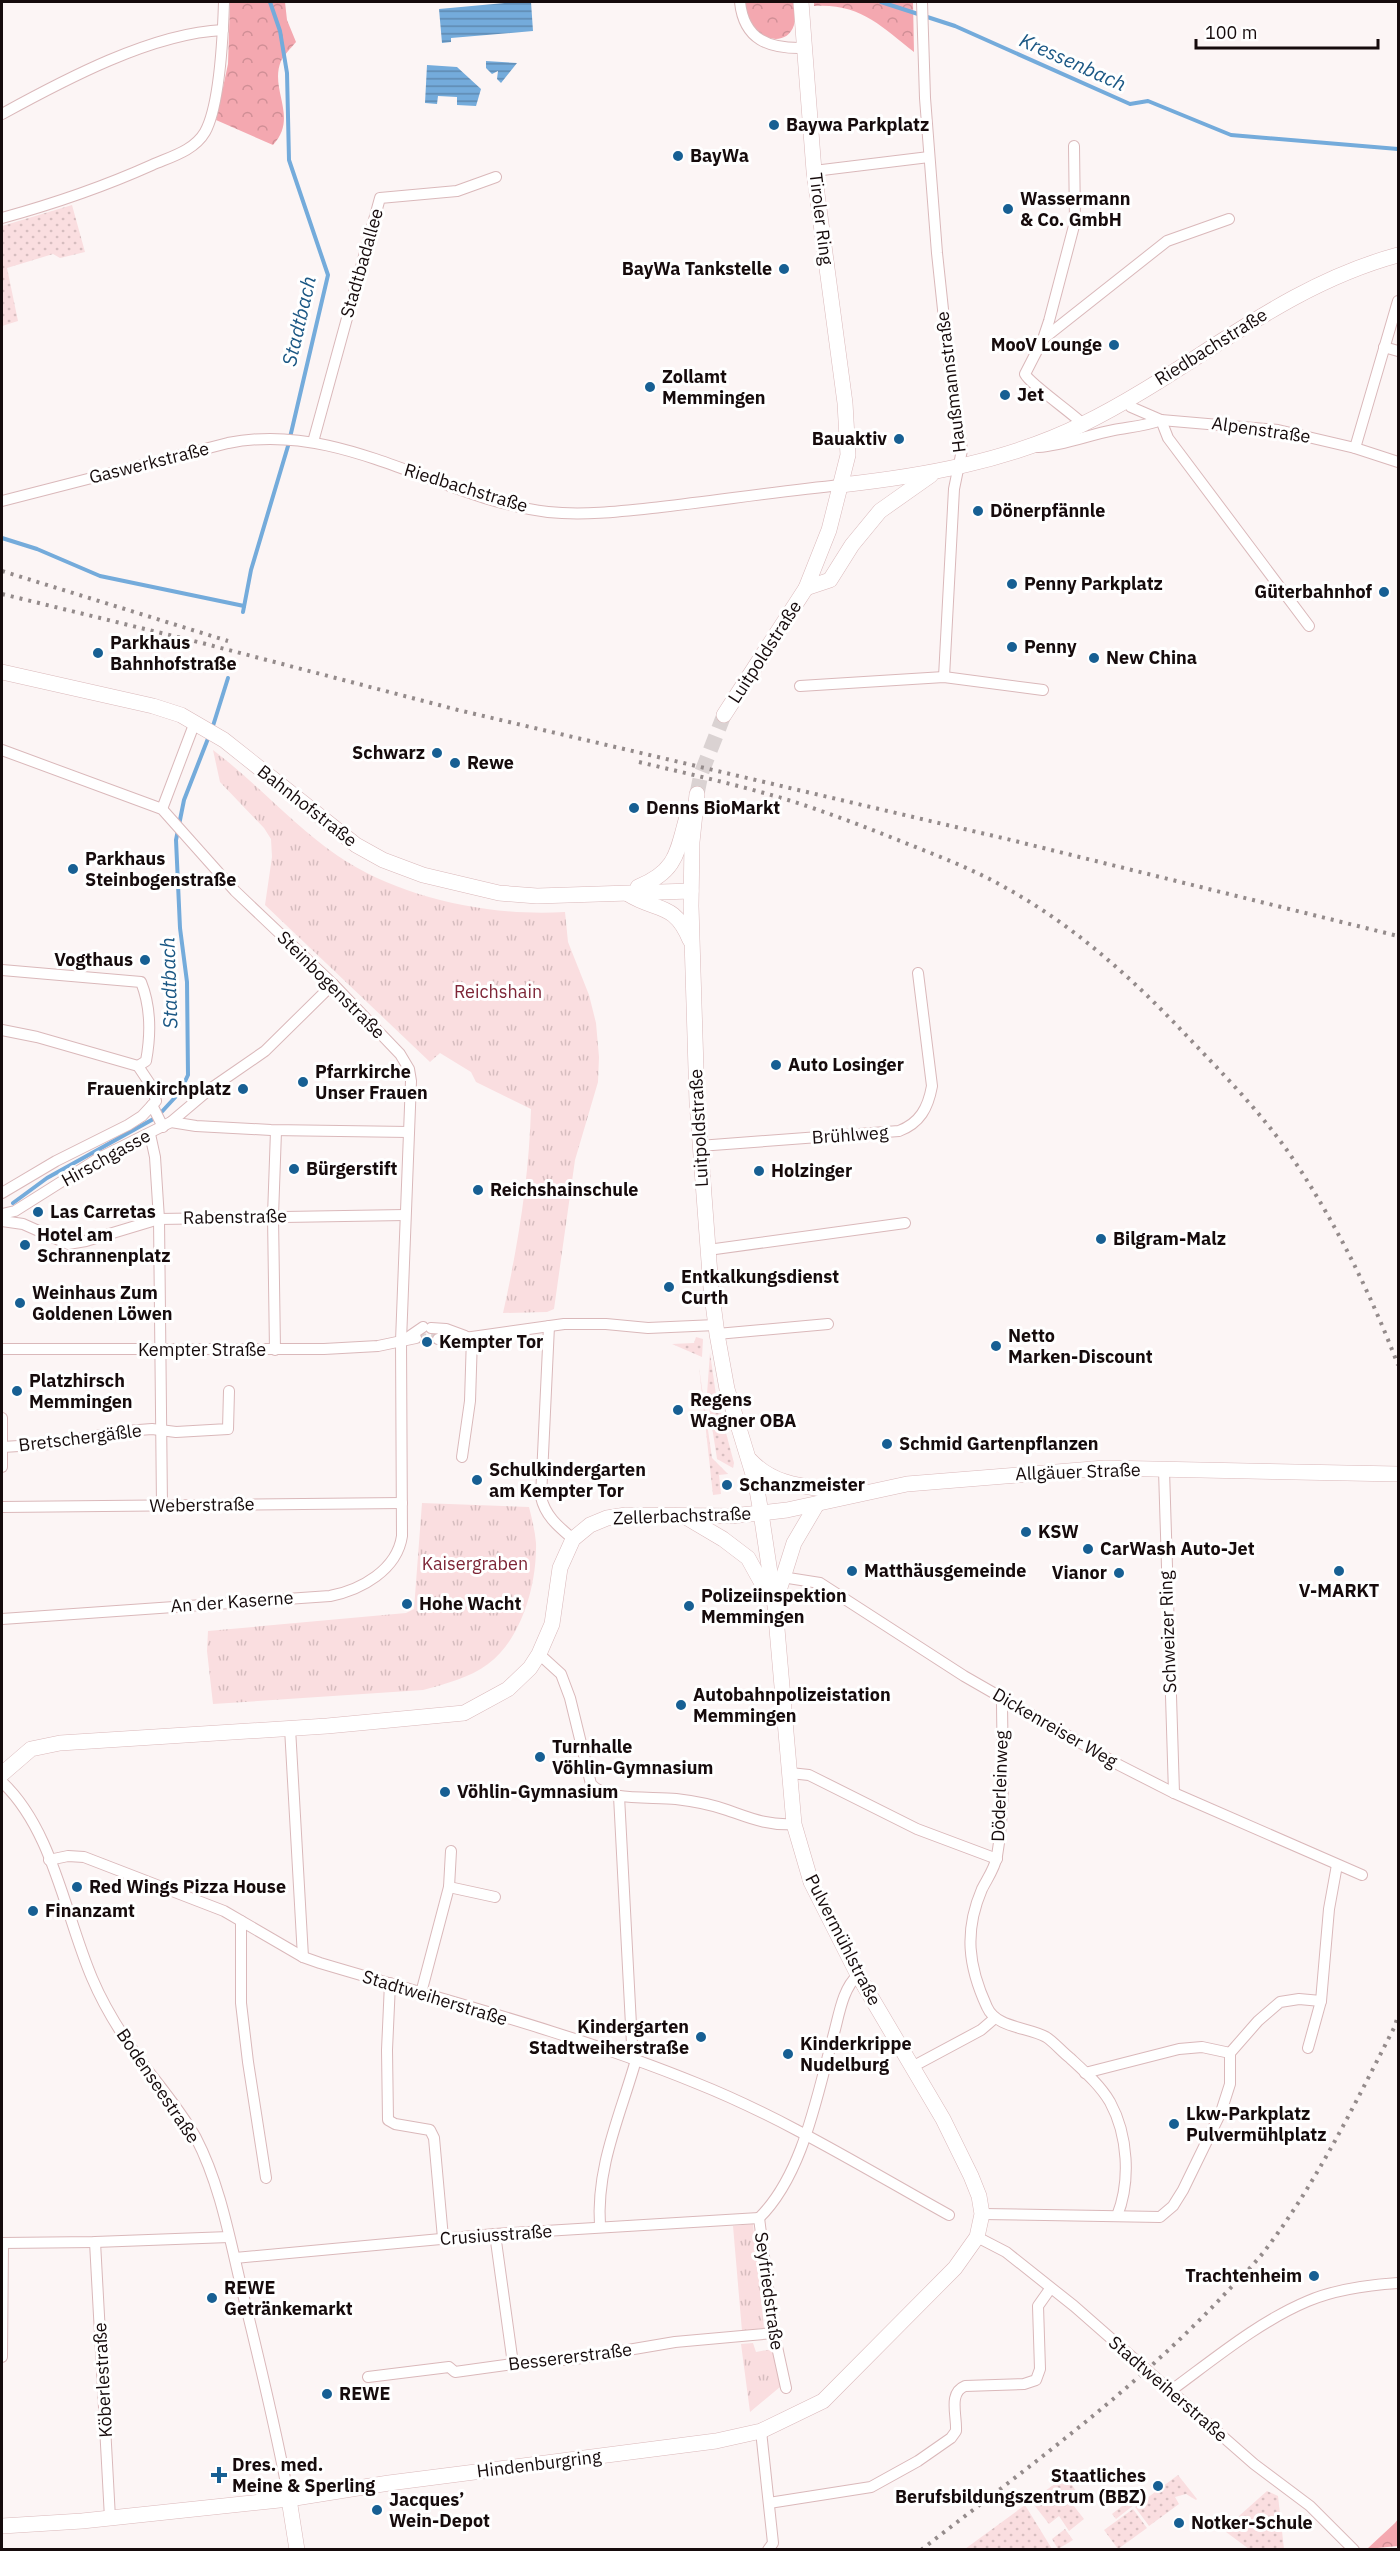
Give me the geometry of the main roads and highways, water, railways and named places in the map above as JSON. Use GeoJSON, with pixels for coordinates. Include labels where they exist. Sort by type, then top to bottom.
{"type":"FeatureCollection","features":[{"type":"Feature","properties":{"kind":"main road","name":"Tiroler Ring"},"geometry":{"type":"LineString","coordinates":[[801,2],[814,171],[848,436],[848,455],[841,485]]}},
{"type":"Feature","properties":{"kind":"main road","name":"Riedbachstraße"},"geometry":{"type":"LineString","coordinates":[[841,485],[939,470],[1026,448],[1083,424],[1126,400],[1208,347],[1308,289],[1356,267],[1398,255]]}},
{"type":"Feature","properties":{"kind":"main road"},"geometry":{"type":"LineString","coordinates":[[806,588],[830,580],[852,545],[880,512],[939,470]]}},
{"type":"Feature","properties":{"kind":"main road","name":"Luitpoldstraße"},"geometry":{"type":"LineString","coordinates":[[724,715],[806,588],[821,554],[841,485]]}},
{"type":"Feature","properties":{"kind":"main road","name":"Bahnhofstraße"},"geometry":{"type":"LineString","coordinates":[[2,672],[153,706],[199,725],[219,736],[339,835],[370,854],[394,865],[439,880],[499,893],[537,896],[691,891]]}},
{"type":"Feature","properties":{"kind":"main road","name":"Luitpoldstraße"},"geometry":{"type":"LineString","coordinates":[[626,892],[658,879],[668,868],[676,855],[690,806],[697,794],[692,842],[691,891],[699,1146],[708,1250],[716,1330],[730,1403],[748,1457],[761,1513]]}},
{"type":"Feature","properties":{"kind":"main road","name":"Bahnhofstraße"},"geometry":{"type":"LineString","coordinates":[[626,892],[636,899],[664,909],[684,927],[693,948]]}},
{"type":"Feature","properties":{"kind":"main road"},"geometry":{"type":"LineString","coordinates":[[748,1457],[760,1471],[777,1480],[854,1494]]}},
{"type":"Feature","properties":{"kind":"main road","name":"Allgäuer Straße"},"geometry":{"type":"LineString","coordinates":[[761,1513],[817,1504],[907,1484],[1106,1468],[1398,1474]]}},
{"type":"Feature","properties":{"kind":"main road"},"geometry":{"type":"LineString","coordinates":[[775,1606],[794,1543],[817,1504]]}},
{"type":"Feature","properties":{"kind":"main road","name":"Zellerbachstraße"},"geometry":{"type":"LineString","coordinates":[[2,1774],[20,1756],[43,1745],[464,1713],[508,1689],[522,1677],[539,1654],[552,1624],[560,1568],[573,1539],[590,1525],[608,1518],[626,1515],[761,1513]]}},
{"type":"Feature","properties":{"kind":"main road","name":"Pulvermühlstraße"},"geometry":{"type":"LineString","coordinates":[[761,1513],[775,1606],[794,1824],[811,1882],[858,1975],[943,2119],[971,2176],[979,2196],[982,2214]]}},
{"type":"Feature","properties":{"kind":"main road"},"geometry":{"type":"LineString","coordinates":[[683,1515],[723,1539],[748,1558],[775,1606]]}},
{"type":"Feature","properties":{"kind":"main road","name":"Hindenburgring"},"geometry":{"type":"LineString","coordinates":[[2,2526],[110,2518],[289,2499],[389,2483],[716,2441],[761,2431],[823,2401],[955,2268],[977,2237],[982,2214]]}},
{"type":"Feature","properties":{"kind":"main road","name":"Bodenseestraße"},"geometry":{"type":"LineString","coordinates":[[289,2499],[297,2550]]}},
{"type":"Feature","properties":{"kind":"water"},"geometry":{"type":"Polygon","coordinates":[[[531,2],[533,31],[451,38],[451,42],[442,43],[439,9],[531,2]]]}},
{"type":"Feature","properties":{"kind":"water"},"geometry":{"type":"Polygon","coordinates":[[[486,61],[517,63],[501,83],[497,79],[498,71],[492,74],[486,68],[486,61]]]}},
{"type":"Feature","properties":{"kind":"water"},"geometry":{"type":"Polygon","coordinates":[[[427,65],[457,67],[481,89],[476,106],[457,105],[457,97],[438,96],[437,104],[425,103],[427,65]]]}},
{"type":"Feature","properties":{"kind":"waterway","name":"Stadtbach"},"geometry":{"type":"LineString","coordinates":[[243,612],[251,570],[288,446],[328,275],[289,160],[287,73],[280,31],[270,2]]}},
{"type":"Feature","properties":{"kind":"waterway","name":"Kressenbach"},"geometry":{"type":"LineString","coordinates":[[881,2],[955,26],[1130,104],[1148,101],[1231,135],[1398,149]]}},
{"type":"Feature","properties":{"kind":"waterway"},"geometry":{"type":"LineString","coordinates":[[2,538],[37,549],[100,576],[244,606]]}},
{"type":"Feature","properties":{"kind":"waterway","name":"Stadtbach"},"geometry":{"type":"LineString","coordinates":[[212,729],[228,678]]}},
{"type":"Feature","properties":{"kind":"waterway","name":"Stadtbach"},"geometry":{"type":"LineString","coordinates":[[13,1203],[47,1178],[157,1117],[180,1092],[188,1075],[187,982],[180,928],[176,840],[184,800],[209,736]]}},
{"type":"Feature","properties":{"kind":"tunnel"},"geometry":{"type":"LineString","coordinates":[[697,794],[701,774],[724,715]]}},
{"type":"Feature","properties":{"kind":"tunnel"},"geometry":{"type":"LineString","coordinates":[[416,1338],[438,1339]]}},
{"type":"Feature","properties":{"kind":"railway"},"geometry":{"type":"LineString","coordinates":[[2,571],[228,641]]}},
{"type":"Feature","properties":{"kind":"railway"},"geometry":{"type":"LineString","coordinates":[[2,594],[202,643],[458,710],[1011,840],[1398,936]]}},
{"type":"Feature","properties":{"kind":"railway"},"geometry":{"type":"LineString","coordinates":[[639,762],[788,800],[903,842],[994,881],[1055,918],[1078,935],[1164,1012],[1240,1092],[1279,1139],[1337,1231],[1376,1311],[1398,1365]]}},
{"type":"Feature","properties":{"kind":"railway"},"geometry":{"type":"LineString","coordinates":[[921,2550],[1113,2399],[1186,2334],[1253,2265],[1283,2226],[1318,2171],[1395,2026],[1398,2015]]}},
{"type":"Feature","properties":{"kind":"place","name":"Baywa Parkplatz"},"geometry":{"type":"Point","coordinates":[774,125]}},
{"type":"Feature","properties":{"kind":"place","name":"BayWa"},"geometry":{"type":"Point","coordinates":[678,156]}},
{"type":"Feature","properties":{"kind":"place","name":"Wassermann & Co. GmbH"},"geometry":{"type":"Point","coordinates":[1008,209]}},
{"type":"Feature","properties":{"kind":"place","name":"BayWa Tankstelle"},"geometry":{"type":"Point","coordinates":[784,269]}},
{"type":"Feature","properties":{"kind":"place","name":"MooV Lounge"},"geometry":{"type":"Point","coordinates":[1114,345]}},
{"type":"Feature","properties":{"kind":"place","name":"Zollamt Memmingen"},"geometry":{"type":"Point","coordinates":[650,387]}},
{"type":"Feature","properties":{"kind":"place","name":"Jet"},"geometry":{"type":"Point","coordinates":[1005,395]}},
{"type":"Feature","properties":{"kind":"place","name":"Bauaktiv"},"geometry":{"type":"Point","coordinates":[899,439]}},
{"type":"Feature","properties":{"kind":"place","name":"Dönerpfännle"},"geometry":{"type":"Point","coordinates":[978,511]}},
{"type":"Feature","properties":{"kind":"place","name":"Penny Parkplatz"},"geometry":{"type":"Point","coordinates":[1012,584]}},
{"type":"Feature","properties":{"kind":"place","name":"Güterbahnhof"},"geometry":{"type":"Point","coordinates":[1384,592]}},
{"type":"Feature","properties":{"kind":"place","name":"Penny"},"geometry":{"type":"Point","coordinates":[1012,647]}},
{"type":"Feature","properties":{"kind":"place","name":"Parkhaus Bahnhofstraße"},"geometry":{"type":"Point","coordinates":[98,653]}},
{"type":"Feature","properties":{"kind":"place","name":"New China"},"geometry":{"type":"Point","coordinates":[1094,658]}},
{"type":"Feature","properties":{"kind":"place","name":"Schwarz"},"geometry":{"type":"Point","coordinates":[437,753]}},
{"type":"Feature","properties":{"kind":"place","name":"Rewe"},"geometry":{"type":"Point","coordinates":[455,763]}},
{"type":"Feature","properties":{"kind":"place","name":"Denns BioMarkt"},"geometry":{"type":"Point","coordinates":[634,808]}},
{"type":"Feature","properties":{"kind":"place","name":"Parkhaus Steinbogenstraße"},"geometry":{"type":"Point","coordinates":[73,869]}},
{"type":"Feature","properties":{"kind":"place","name":"Vogthaus"},"geometry":{"type":"Point","coordinates":[145,960]}},
{"type":"Feature","properties":{"kind":"place","name":"Auto Losinger"},"geometry":{"type":"Point","coordinates":[776,1065]}},
{"type":"Feature","properties":{"kind":"place","name":"Pfarrkirche Unser Frauen"},"geometry":{"type":"Point","coordinates":[303,1082]}},
{"type":"Feature","properties":{"kind":"place","name":"Frauenkirchplatz"},"geometry":{"type":"Point","coordinates":[243,1089]}},
{"type":"Feature","properties":{"kind":"place","name":"Bürgerstift"},"geometry":{"type":"Point","coordinates":[294,1169]}},
{"type":"Feature","properties":{"kind":"place","name":"Holzinger"},"geometry":{"type":"Point","coordinates":[759,1171]}},
{"type":"Feature","properties":{"kind":"place","name":"Reichshainschule"},"geometry":{"type":"Point","coordinates":[478,1190]}},
{"type":"Feature","properties":{"kind":"place","name":"Las Carretas"},"geometry":{"type":"Point","coordinates":[38,1212]}},
{"type":"Feature","properties":{"kind":"place","name":"Bilgram-Malz"},"geometry":{"type":"Point","coordinates":[1101,1239]}},
{"type":"Feature","properties":{"kind":"place","name":"Hotel am Schrannenplatz"},"geometry":{"type":"Point","coordinates":[25,1245]}},
{"type":"Feature","properties":{"kind":"place","name":"Entkalkungsdienst Curth"},"geometry":{"type":"Point","coordinates":[669,1287]}},
{"type":"Feature","properties":{"kind":"place","name":"Weinhaus Zum Goldenen Löwen"},"geometry":{"type":"Point","coordinates":[20,1303]}},
{"type":"Feature","properties":{"kind":"place","name":"Kempter Tor"},"geometry":{"type":"Point","coordinates":[427,1342]}},
{"type":"Feature","properties":{"kind":"place","name":"Netto Marken-Discount"},"geometry":{"type":"Point","coordinates":[996,1346]}},
{"type":"Feature","properties":{"kind":"place","name":"Platzhirsch Memmingen"},"geometry":{"type":"Point","coordinates":[17,1391]}},
{"type":"Feature","properties":{"kind":"place","name":"Regens Wagner OBA"},"geometry":{"type":"Point","coordinates":[678,1410]}},
{"type":"Feature","properties":{"kind":"place","name":"Schmid Gartenpflanzen"},"geometry":{"type":"Point","coordinates":[887,1444]}},
{"type":"Feature","properties":{"kind":"place","name":"Schulkindergarten am Kempter Tor"},"geometry":{"type":"Point","coordinates":[477,1480]}},
{"type":"Feature","properties":{"kind":"place","name":"Schanzmeister"},"geometry":{"type":"Point","coordinates":[727,1485]}},
{"type":"Feature","properties":{"kind":"place","name":"KSW"},"geometry":{"type":"Point","coordinates":[1026,1532]}},
{"type":"Feature","properties":{"kind":"place","name":"CarWash Auto-Jet"},"geometry":{"type":"Point","coordinates":[1088,1549]}},
{"type":"Feature","properties":{"kind":"place","name":"Matthäusgemeinde"},"geometry":{"type":"Point","coordinates":[852,1571]}},
{"type":"Feature","properties":{"kind":"place","name":"V-MARKT"},"geometry":{"type":"Point","coordinates":[1339,1571]}},
{"type":"Feature","properties":{"kind":"place","name":"Vianor"},"geometry":{"type":"Point","coordinates":[1119,1573]}},
{"type":"Feature","properties":{"kind":"place","name":"Hohe Wacht"},"geometry":{"type":"Point","coordinates":[407,1604]}},
{"type":"Feature","properties":{"kind":"place","name":"Polizeiinspektion Memmingen"},"geometry":{"type":"Point","coordinates":[689,1606]}},
{"type":"Feature","properties":{"kind":"place","name":"Autobahnpolizeistation Memmingen"},"geometry":{"type":"Point","coordinates":[681,1705]}},
{"type":"Feature","properties":{"kind":"place","name":"Turnhalle Vöhlin-Gymnasium"},"geometry":{"type":"Point","coordinates":[540,1757]}},
{"type":"Feature","properties":{"kind":"place","name":"Vöhlin-Gymnasium"},"geometry":{"type":"Point","coordinates":[445,1792]}},
{"type":"Feature","properties":{"kind":"place","name":"Red Wings Pizza House"},"geometry":{"type":"Point","coordinates":[77,1887]}},
{"type":"Feature","properties":{"kind":"place","name":"Finanzamt"},"geometry":{"type":"Point","coordinates":[33,1911]}},
{"type":"Feature","properties":{"kind":"place","name":"Kindergarten Stadtweiherstraße"},"geometry":{"type":"Point","coordinates":[701,2037]}},
{"type":"Feature","properties":{"kind":"place","name":"Kinderkrippe Nudelburg"},"geometry":{"type":"Point","coordinates":[788,2054]}},
{"type":"Feature","properties":{"kind":"place","name":"Lkw-Parkplatz Pulvermühlplatz"},"geometry":{"type":"Point","coordinates":[1174,2124]}},
{"type":"Feature","properties":{"kind":"place","name":"Trachtenheim"},"geometry":{"type":"Point","coordinates":[1314,2276]}},
{"type":"Feature","properties":{"kind":"place","name":"REWE Getränkemarkt"},"geometry":{"type":"Point","coordinates":[212,2298]}},
{"type":"Feature","properties":{"kind":"place","name":"REWE"},"geometry":{"type":"Point","coordinates":[327,2394]}},
{"type":"Feature","properties":{"kind":"place","name":"Dres. med. Meine & Sperling"},"geometry":{"type":"Point","coordinates":[219,2475]}},
{"type":"Feature","properties":{"kind":"place","name":"Staatliches Berufsbildungszentrum (BBZ)"},"geometry":{"type":"Point","coordinates":[1158,2486]}},
{"type":"Feature","properties":{"kind":"place","name":"Jacques’ Wein-Depot"},"geometry":{"type":"Point","coordinates":[377,2510]}},
{"type":"Feature","properties":{"kind":"place","name":"Notker-Schule"},"geometry":{"type":"Point","coordinates":[1179,2523]}},
{"type":"Feature","properties":{"kind":"park label","name":"Reichshain"},"geometry":{"type":"Point","coordinates":[498,992]}},
{"type":"Feature","properties":{"kind":"park label","name":"Kaisergraben"},"geometry":{"type":"Point","coordinates":[475,1564]}}]}
